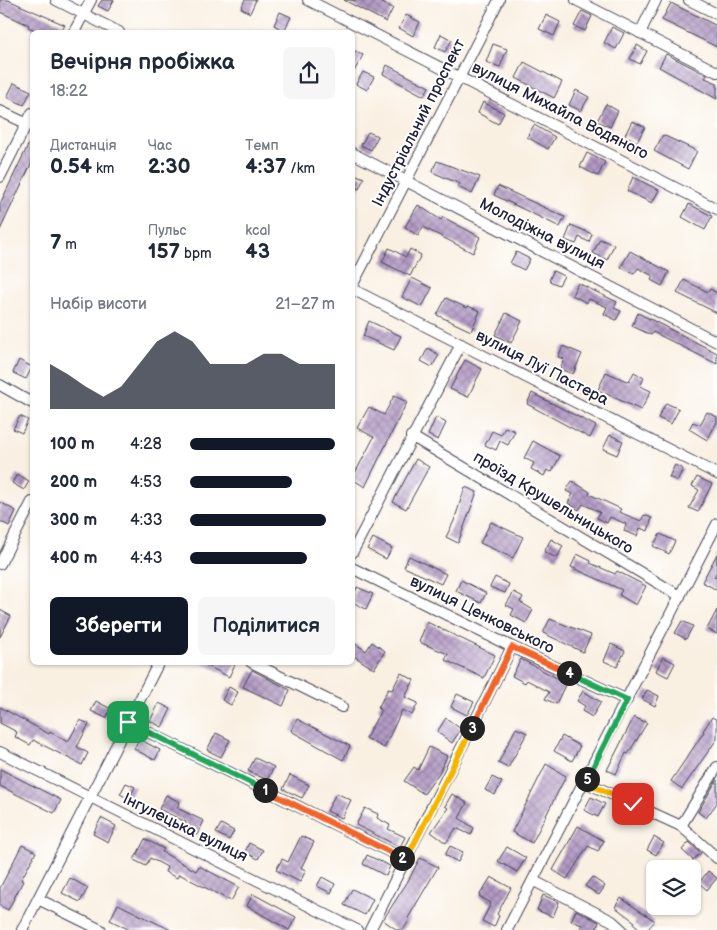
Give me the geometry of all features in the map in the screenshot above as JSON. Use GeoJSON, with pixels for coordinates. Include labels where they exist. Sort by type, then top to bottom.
{"type":"FeatureCollection","features":[{"type":"Feature","properties":{"kind":"street"},"geometry":{"type":"LineString","coordinates":[[56,0],[115,30]]}},
{"type":"Feature","properties":{"kind":"street"},"geometry":{"type":"LineString","coordinates":[[75,30],[90,0]]}},
{"type":"Feature","properties":{"kind":"street","name":"вулиця Михайла Водяного"},"geometry":{"type":"LineString","coordinates":[[308,0],[717,209]]}},
{"type":"Feature","properties":{"kind":"street","name":"Індустріальний проспект"},"geometry":{"type":"LineString","coordinates":[[355,281],[499,0]]}},
{"type":"Feature","properties":{"kind":"street"},"geometry":{"type":"LineString","coordinates":[[640,33],[656,0]]}},
{"type":"Feature","properties":{"kind":"street"},"geometry":{"type":"LineString","coordinates":[[689,0],[717,14]]}},
{"type":"Feature","properties":{"kind":"street"},"geometry":{"type":"LineString","coordinates":[[582,1],[717,72]]}},
{"type":"Feature","properties":{"kind":"street"},"geometry":{"type":"LineString","coordinates":[[0,110],[30,125],[0,177]]}},
{"type":"Feature","properties":{"kind":"street","name":"Молодіжна вулиця"},"geometry":{"type":"LineString","coordinates":[[355,155],[717,342]]}},
{"type":"Feature","properties":{"kind":"street","name":"вулиця Луї Пастера"},"geometry":{"type":"LineString","coordinates":[[355,289],[717,474]]}},
{"type":"Feature","properties":{"kind":"street"},"geometry":{"type":"LineString","coordinates":[[355,547],[460,344]]}},
{"type":"Feature","properties":{"kind":"street"},"geometry":{"type":"LineString","coordinates":[[0,385],[30,402]]}},
{"type":"Feature","properties":{"kind":"street","name":"проїзд Крушельницького"},"geometry":{"type":"LineString","coordinates":[[411,436],[680,596]]}},
{"type":"Feature","properties":{"kind":"street"},"geometry":{"type":"LineString","coordinates":[[0,564],[30,506]]}},
{"type":"Feature","properties":{"kind":"street"},"geometry":{"type":"LineString","coordinates":[[507,930],[717,524]]}},
{"type":"Feature","properties":{"kind":"street","name":"вулиця Ценковського"},"geometry":{"type":"LineString","coordinates":[[355,569],[512,647],[627,700]]}},
{"type":"Feature","properties":{"kind":"street"},"geometry":{"type":"LineString","coordinates":[[370,930],[512,647]]}},
{"type":"Feature","properties":{"kind":"street"},"geometry":{"type":"LineString","coordinates":[[22,930],[157,665]]}},
{"type":"Feature","properties":{"kind":"street"},"geometry":{"type":"LineString","coordinates":[[257,665],[342,707]]}},
{"type":"Feature","properties":{"kind":"street"},"geometry":{"type":"LineString","coordinates":[[128,722],[406,860]]}},
{"type":"Feature","properties":{"kind":"street","name":"Інгулецька вулиця"},"geometry":{"type":"LineString","coordinates":[[0,752],[357,930]]}},
{"type":"Feature","properties":{"kind":"street"},"geometry":{"type":"LineString","coordinates":[[681,826],[717,767]]}},
{"type":"Feature","properties":{"kind":"street"},"geometry":{"type":"LineString","coordinates":[[585,782],[681,826],[717,858]]}},
{"type":"Feature","properties":{"kind":"street"},"geometry":{"type":"LineString","coordinates":[[534,881],[612,921],[622,930]]}},
{"type":"Feature","properties":{"kind":"street"},"geometry":{"type":"LineString","coordinates":[[38,899],[101,930]]}},
{"type":"Feature","properties":{"kind":"building"},"geometry":{"type":"Polygon","coordinates":[[[0,0],[8,0],[65,25],[62,30],[35,30],[28,27],[29,25],[0,12],[0,0]]]}},
{"type":"Feature","properties":{"kind":"building"},"geometry":{"type":"Polygon","coordinates":[[[102,0],[114,0],[108,11],[98,6],[102,0]]]}},
{"type":"Feature","properties":{"kind":"building"},"geometry":{"type":"Polygon","coordinates":[[[245,0],[256,0],[250,13],[241,8],[245,0]]]}},
{"type":"Feature","properties":{"kind":"building"},"geometry":{"type":"Polygon","coordinates":[[[344,0],[376,0],[393,8],[386,22],[344,0]]]}},
{"type":"Feature","properties":{"kind":"building"},"geometry":{"type":"Polygon","coordinates":[[[671,3],[717,26],[717,47],[662,20],[671,3]]]}},
{"type":"Feature","properties":{"kind":"building"},"geometry":{"type":"Polygon","coordinates":[[[582,11],[592,16],[585,31],[574,26],[582,11]]]}},
{"type":"Feature","properties":{"kind":"building"},"geometry":{"type":"Polygon","coordinates":[[[280,12],[291,17],[284,30],[274,25],[280,12]]]}},
{"type":"Feature","properties":{"kind":"building"},"geometry":{"type":"Polygon","coordinates":[[[406,15],[420,22],[413,36],[399,28],[406,15]]]}},
{"type":"Feature","properties":{"kind":"building"},"geometry":{"type":"Polygon","coordinates":[[[546,15],[560,22],[554,36],[539,29],[546,15]]]}},
{"type":"Feature","properties":{"kind":"building"},"geometry":{"type":"Polygon","coordinates":[[[612,27],[624,33],[616,49],[604,43],[612,27]]]}},
{"type":"Feature","properties":{"kind":"building"},"geometry":{"type":"Polygon","coordinates":[[[441,34],[452,40],[445,52],[435,47],[441,34]]]}},
{"type":"Feature","properties":{"kind":"building"},"geometry":{"type":"Polygon","coordinates":[[[493,44],[507,49],[500,67],[486,62],[493,44]]]}},
{"type":"Feature","properties":{"kind":"building"},"geometry":{"type":"Polygon","coordinates":[[[637,45],[647,51],[640,64],[630,59],[637,45]]]}},
{"type":"Feature","properties":{"kind":"building"},"geometry":{"type":"Polygon","coordinates":[[[355,51],[363,55],[355,70],[355,51]]]}},
{"type":"Feature","properties":{"kind":"building"},"geometry":{"type":"Polygon","coordinates":[[[666,54],[707,75],[705,78],[717,83],[717,99],[659,67],[666,54]]]}},
{"type":"Feature","properties":{"kind":"building"},"geometry":{"type":"Polygon","coordinates":[[[524,62],[562,82],[554,98],[516,78],[524,62]]]}},
{"type":"Feature","properties":{"kind":"building"},"geometry":{"type":"Polygon","coordinates":[[[387,65],[429,87],[424,96],[383,74],[387,65]]]}},
{"type":"Feature","properties":{"kind":"building"},"geometry":{"type":"Polygon","coordinates":[[[363,72],[374,77],[367,90],[356,84],[363,72]]]}},
{"type":"Feature","properties":{"kind":"building"},"geometry":{"type":"Polygon","coordinates":[[[14,83],[30,91],[24,105],[7,97],[14,83]]]}},
{"type":"Feature","properties":{"kind":"building"},"geometry":{"type":"Polygon","coordinates":[[[576,90],[589,97],[581,111],[569,105],[576,90]]]}},
{"type":"Feature","properties":{"kind":"building"},"geometry":{"type":"Polygon","coordinates":[[[483,102],[504,113],[498,124],[478,113],[483,102]]]}},
{"type":"Feature","properties":{"kind":"building"},"geometry":{"type":"Polygon","coordinates":[[[606,104],[618,111],[610,127],[597,121],[606,104]]]}},
{"type":"Feature","properties":{"kind":"building"},"geometry":{"type":"Polygon","coordinates":[[[632,121],[645,127],[637,142],[625,135],[632,121]]]}},
{"type":"Feature","properties":{"kind":"building"},"geometry":{"type":"Polygon","coordinates":[[[534,125],[555,137],[548,149],[527,137],[534,125]]]}},
{"type":"Feature","properties":{"kind":"building"},"geometry":{"type":"Polygon","coordinates":[[[368,132],[378,136],[371,150],[361,145],[368,132]]]}},
{"type":"Feature","properties":{"kind":"building"},"geometry":{"type":"Polygon","coordinates":[[[663,135],[697,151],[688,169],[654,151],[663,135]]]}},
{"type":"Feature","properties":{"kind":"building"},"geometry":{"type":"Polygon","coordinates":[[[30,141],[30,166],[0,230],[0,204],[30,141]]]}},
{"type":"Feature","properties":{"kind":"building"},"geometry":{"type":"Polygon","coordinates":[[[587,153],[605,162],[598,176],[580,167],[587,153]]]}},
{"type":"Feature","properties":{"kind":"building"},"geometry":{"type":"Polygon","coordinates":[[[437,161],[480,177],[472,194],[458,187],[460,184],[432,172],[437,161]]]}},
{"type":"Feature","properties":{"kind":"building"},"geometry":{"type":"Polygon","coordinates":[[[355,174],[364,178],[359,189],[355,187],[355,174]]]}},
{"type":"Feature","properties":{"kind":"building"},"geometry":{"type":"Polygon","coordinates":[[[633,177],[659,190],[652,203],[627,191],[633,177]]]}},
{"type":"Feature","properties":{"kind":"building"},"geometry":{"type":"Polygon","coordinates":[[[498,186],[565,217],[560,227],[494,195],[498,186]]]}},
{"type":"Feature","properties":{"kind":"building"},"geometry":{"type":"Polygon","coordinates":[[[689,204],[712,216],[705,230],[682,217],[689,204]]]}},
{"type":"Feature","properties":{"kind":"building"},"geometry":{"type":"Polygon","coordinates":[[[418,205],[441,220],[443,217],[480,237],[473,253],[423,227],[418,236],[405,227],[418,205]]]}},
{"type":"Feature","properties":{"kind":"building"},"geometry":{"type":"Polygon","coordinates":[[[571,225],[592,234],[589,242],[579,237],[576,244],[565,240],[571,225]]]}},
{"type":"Feature","properties":{"kind":"building"},"geometry":{"type":"Polygon","coordinates":[[[600,239],[614,245],[607,260],[593,253],[600,239]]]}},
{"type":"Feature","properties":{"kind":"building"},"geometry":{"type":"Polygon","coordinates":[[[389,248],[406,257],[410,249],[421,255],[410,276],[382,262],[389,248]]]}},
{"type":"Feature","properties":{"kind":"building"},"geometry":{"type":"Polygon","coordinates":[[[630,251],[669,272],[662,286],[651,280],[653,276],[638,268],[634,274],[621,267],[630,251]]]}},
{"type":"Feature","properties":{"kind":"building"},"geometry":{"type":"Polygon","coordinates":[[[516,252],[530,259],[524,270],[510,263],[516,252]]]}},
{"type":"Feature","properties":{"kind":"building"},"geometry":{"type":"Polygon","coordinates":[[[553,271],[564,276],[559,285],[549,281],[553,271]]]}},
{"type":"Feature","properties":{"kind":"building"},"geometry":{"type":"Polygon","coordinates":[[[412,278],[432,288],[422,307],[402,297],[412,278]]]}},
{"type":"Feature","properties":{"kind":"building"},"geometry":{"type":"Polygon","coordinates":[[[684,280],[708,292],[710,289],[717,293],[717,313],[677,293],[684,280]]]}},
{"type":"Feature","properties":{"kind":"building"},"geometry":{"type":"Polygon","coordinates":[[[578,283],[617,302],[614,308],[621,311],[616,320],[604,314],[607,307],[589,299],[587,303],[572,295],[578,283]]]}},
{"type":"Feature","properties":{"kind":"building"},"geometry":{"type":"Polygon","coordinates":[[[446,298],[467,308],[468,306],[480,311],[471,331],[437,315],[446,298]]]}},
{"type":"Feature","properties":{"kind":"building"},"geometry":{"type":"Polygon","coordinates":[[[506,313],[522,321],[511,343],[495,335],[506,313]]]}},
{"type":"Feature","properties":{"kind":"building"},"geometry":{"type":"Polygon","coordinates":[[[638,313],[717,353],[717,364],[653,332],[651,335],[632,326],[638,313]]]}},
{"type":"Feature","properties":{"kind":"building"},"geometry":{"type":"Polygon","coordinates":[[[369,321],[401,336],[394,350],[363,336],[369,321]]]}},
{"type":"Feature","properties":{"kind":"building"},"geometry":{"type":"Polygon","coordinates":[[[563,346],[582,354],[573,374],[560,369],[564,359],[558,357],[563,346]]]}},
{"type":"Feature","properties":{"kind":"building"},"geometry":{"type":"Polygon","coordinates":[[[428,348],[439,355],[432,367],[421,361],[428,348]]]}},
{"type":"Feature","properties":{"kind":"building"},"geometry":{"type":"Polygon","coordinates":[[[19,360],[30,366],[26,379],[13,373],[19,360]]]}},
{"type":"Feature","properties":{"kind":"building"},"geometry":{"type":"Polygon","coordinates":[[[465,360],[482,369],[468,397],[450,389],[465,360]]]}},
{"type":"Feature","properties":{"kind":"building"},"geometry":{"type":"Polygon","coordinates":[[[606,372],[629,382],[634,372],[644,378],[640,386],[651,391],[641,410],[598,390],[606,372]]]}},
{"type":"Feature","properties":{"kind":"building"},"geometry":{"type":"Polygon","coordinates":[[[532,393],[596,426],[590,438],[527,404],[532,393]]]}},
{"type":"Feature","properties":{"kind":"building"},"geometry":{"type":"Polygon","coordinates":[[[394,396],[407,402],[365,487],[355,481],[355,473],[374,437],[357,428],[369,407],[384,415],[394,396]]]}},
{"type":"Feature","properties":{"kind":"building"},"geometry":{"type":"Polygon","coordinates":[[[666,403],[679,409],[671,424],[658,418],[666,403]]]}},
{"type":"Feature","properties":{"kind":"building"},"geometry":{"type":"Polygon","coordinates":[[[707,412],[717,417],[717,422],[707,440],[689,429],[693,422],[700,425],[707,412]]]}},
{"type":"Feature","properties":{"kind":"building"},"geometry":{"type":"Polygon","coordinates":[[[20,416],[28,420],[22,433],[13,429],[20,416]]]}},
{"type":"Feature","properties":{"kind":"building"},"geometry":{"type":"Polygon","coordinates":[[[436,417],[446,423],[438,440],[428,435],[436,417]]]}},
{"type":"Feature","properties":{"kind":"building"},"geometry":{"type":"Polygon","coordinates":[[[505,427],[515,431],[508,445],[500,441],[496,450],[485,445],[492,431],[501,435],[505,427]]]}},
{"type":"Feature","properties":{"kind":"building"},"geometry":{"type":"Polygon","coordinates":[[[610,435],[623,441],[617,455],[603,449],[610,435]]]}},
{"type":"Feature","properties":{"kind":"building"},"geometry":{"type":"Polygon","coordinates":[[[533,441],[560,456],[552,472],[547,470],[544,476],[531,469],[534,463],[524,458],[533,441]]]}},
{"type":"Feature","properties":{"kind":"building"},"geometry":{"type":"Polygon","coordinates":[[[416,459],[429,467],[406,509],[393,502],[416,459]]]}},
{"type":"Feature","properties":{"kind":"building"},"geometry":{"type":"Polygon","coordinates":[[[675,465],[683,469],[677,481],[669,477],[675,465]]]}},
{"type":"Feature","properties":{"kind":"building"},"geometry":{"type":"Polygon","coordinates":[[[17,474],[29,481],[24,490],[12,483],[17,474]]]}},
{"type":"Feature","properties":{"kind":"building"},"geometry":{"type":"Polygon","coordinates":[[[697,477],[712,484],[698,512],[689,508],[699,490],[692,486],[697,477]]]}},
{"type":"Feature","properties":{"kind":"building"},"geometry":{"type":"Polygon","coordinates":[[[572,481],[590,492],[589,494],[621,509],[619,512],[641,521],[644,515],[652,518],[648,531],[640,528],[637,536],[624,531],[626,524],[610,517],[607,523],[597,518],[600,512],[583,504],[579,510],[568,503],[573,494],[566,491],[572,481]]]}},
{"type":"Feature","properties":{"kind":"building"},"geometry":{"type":"Polygon","coordinates":[[[465,487],[477,492],[458,543],[446,537],[454,521],[465,487]]]}},
{"type":"Feature","properties":{"kind":"building"},"geometry":{"type":"Polygon","coordinates":[[[0,502],[16,511],[9,526],[0,521],[0,502]]]}},
{"type":"Feature","properties":{"kind":"building"},"geometry":{"type":"Polygon","coordinates":[[[491,522],[523,537],[513,558],[480,543],[491,522]]]}},
{"type":"Feature","properties":{"kind":"building"},"geometry":{"type":"Polygon","coordinates":[[[660,534],[675,541],[669,554],[653,546],[660,534]]]}},
{"type":"Feature","properties":{"kind":"building"},"geometry":{"type":"Polygon","coordinates":[[[373,538],[392,548],[386,559],[367,549],[373,538]]]}},
{"type":"Feature","properties":{"kind":"building"},"geometry":{"type":"Polygon","coordinates":[[[551,539],[563,546],[557,558],[544,552],[551,539]]]}},
{"type":"Feature","properties":{"kind":"building"},"geometry":{"type":"Polygon","coordinates":[[[577,554],[591,561],[590,563],[615,574],[617,571],[646,586],[636,605],[619,595],[622,590],[571,567],[577,554]]]}},
{"type":"Feature","properties":{"kind":"building"},"geometry":{"type":"Polygon","coordinates":[[[717,554],[717,571],[714,577],[717,578],[717,590],[702,582],[717,554]]]}},
{"type":"Feature","properties":{"kind":"building"},"geometry":{"type":"Polygon","coordinates":[[[409,556],[446,574],[441,584],[404,567],[409,556]]]}},
{"type":"Feature","properties":{"kind":"building"},"geometry":{"type":"Polygon","coordinates":[[[495,577],[509,584],[505,593],[490,587],[495,577]]]}},
{"type":"Feature","properties":{"kind":"building"},"geometry":{"type":"Polygon","coordinates":[[[461,580],[486,593],[481,603],[456,591],[461,580]]]}},
{"type":"Feature","properties":{"kind":"building"},"geometry":{"type":"Polygon","coordinates":[[[357,587],[373,594],[366,609],[355,604],[357,587]]]}},
{"type":"Feature","properties":{"kind":"building"},"geometry":{"type":"Polygon","coordinates":[[[514,592],[523,597],[520,602],[533,610],[526,623],[511,615],[514,609],[506,605],[514,592]]]}},
{"type":"Feature","properties":{"kind":"building"},"geometry":{"type":"Polygon","coordinates":[[[0,610],[11,616],[0,637],[0,610]]]}},
{"type":"Feature","properties":{"kind":"building"},"geometry":{"type":"Polygon","coordinates":[[[717,610],[717,634],[707,629],[717,610]]]}},
{"type":"Feature","properties":{"kind":"building"},"geometry":{"type":"Polygon","coordinates":[[[550,619],[591,635],[583,652],[543,633],[550,619]]]}},
{"type":"Feature","properties":{"kind":"building"},"geometry":{"type":"Polygon","coordinates":[[[682,621],[693,626],[686,639],[675,633],[682,621]]]}},
{"type":"Feature","properties":{"kind":"building"},"geometry":{"type":"Polygon","coordinates":[[[427,622],[495,655],[484,678],[445,660],[448,654],[419,642],[427,622]]]}},
{"type":"Feature","properties":{"kind":"building"},"geometry":{"type":"Polygon","coordinates":[[[372,642],[385,651],[374,669],[355,657],[356,644],[366,651],[372,642]]]}},
{"type":"Feature","properties":{"kind":"building"},"geometry":{"type":"Polygon","coordinates":[[[611,644],[625,651],[617,667],[604,661],[611,644]]]}},
{"type":"Feature","properties":{"kind":"building"},"geometry":{"type":"Polygon","coordinates":[[[663,657],[675,663],[668,677],[656,671],[663,657]]]}},
{"type":"Feature","properties":{"kind":"building"},"geometry":{"type":"Polygon","coordinates":[[[521,659],[566,683],[556,704],[545,699],[549,692],[527,680],[525,683],[512,676],[521,659]]]}},
{"type":"Feature","properties":{"kind":"building"},"geometry":{"type":"Polygon","coordinates":[[[206,665],[235,665],[229,677],[206,665]]]}},
{"type":"Feature","properties":{"kind":"building"},"geometry":{"type":"Polygon","coordinates":[[[252,670],[290,690],[283,706],[243,687],[252,670]]]}},
{"type":"Feature","properties":{"kind":"building"},"geometry":{"type":"Polygon","coordinates":[[[401,673],[414,680],[405,697],[418,703],[412,715],[402,710],[384,748],[366,738],[381,710],[378,708],[388,689],[392,690],[401,673]]]}},
{"type":"Feature","properties":{"kind":"building"},"geometry":{"type":"Polygon","coordinates":[[[229,687],[238,692],[231,705],[222,700],[229,687]]]}},
{"type":"Feature","properties":{"kind":"building"},"geometry":{"type":"Polygon","coordinates":[[[647,690],[659,696],[655,706],[642,699],[647,690]]]}},
{"type":"Feature","properties":{"kind":"building"},"geometry":{"type":"Polygon","coordinates":[[[583,691],[601,702],[592,717],[582,711],[585,706],[577,701],[583,691]]]}},
{"type":"Feature","properties":{"kind":"building"},"geometry":{"type":"Polygon","coordinates":[[[457,694],[474,702],[467,715],[451,707],[457,694]]]}},
{"type":"Feature","properties":{"kind":"building"},"geometry":{"type":"Polygon","coordinates":[[[96,701],[111,709],[106,718],[91,711],[96,701]]]}},
{"type":"Feature","properties":{"kind":"building"},"geometry":{"type":"Polygon","coordinates":[[[159,703],[171,709],[162,727],[150,721],[159,703]]]}},
{"type":"Feature","properties":{"kind":"building"},"geometry":{"type":"Polygon","coordinates":[[[0,707],[49,734],[50,732],[68,742],[80,720],[89,724],[77,747],[88,753],[82,765],[33,740],[30,745],[15,737],[17,732],[0,723],[0,707]]]}},
{"type":"Feature","properties":{"kind":"building"},"geometry":{"type":"Polygon","coordinates":[[[634,717],[647,723],[628,754],[626,753],[616,774],[607,770],[634,717]]]}},
{"type":"Feature","properties":{"kind":"building"},"geometry":{"type":"Polygon","coordinates":[[[712,717],[717,720],[717,739],[682,789],[671,781],[712,717]]]}},
{"type":"Feature","properties":{"kind":"building"},"geometry":{"type":"Polygon","coordinates":[[[446,718],[461,729],[452,743],[437,732],[446,718]]]}},
{"type":"Feature","properties":{"kind":"building"},"geometry":{"type":"Polygon","coordinates":[[[297,719],[350,746],[343,760],[291,731],[297,719]]]}},
{"type":"Feature","properties":{"kind":"building"},"geometry":{"type":"Polygon","coordinates":[[[516,728],[527,733],[508,768],[498,763],[516,728]]]}},
{"type":"Feature","properties":{"kind":"building"},"geometry":{"type":"Polygon","coordinates":[[[216,733],[230,740],[221,757],[207,750],[216,733]]]}},
{"type":"Feature","properties":{"kind":"building"},"geometry":{"type":"Polygon","coordinates":[[[562,736],[580,746],[572,761],[554,751],[562,736]]]}},
{"type":"Feature","properties":{"kind":"building"},"geometry":{"type":"Polygon","coordinates":[[[139,739],[160,750],[155,760],[134,749],[139,739]]]}},
{"type":"Feature","properties":{"kind":"building"},"geometry":{"type":"Polygon","coordinates":[[[429,747],[447,756],[439,773],[424,794],[404,781],[414,767],[418,770],[429,747]]]}},
{"type":"Feature","properties":{"kind":"building"},"geometry":{"type":"Polygon","coordinates":[[[255,758],[274,767],[267,780],[248,771],[255,758]]]}},
{"type":"Feature","properties":{"kind":"building"},"geometry":{"type":"Polygon","coordinates":[[[546,764],[566,776],[532,843],[512,832],[546,764]]]}},
{"type":"Feature","properties":{"kind":"building"},"geometry":{"type":"Polygon","coordinates":[[[0,769],[61,800],[54,813],[0,786],[0,769]]]}},
{"type":"Feature","properties":{"kind":"building"},"geometry":{"type":"Polygon","coordinates":[[[290,775],[309,785],[302,798],[283,789],[290,775]]]}},
{"type":"Feature","properties":{"kind":"building"},"geometry":{"type":"Polygon","coordinates":[[[492,777],[502,782],[495,795],[485,790],[492,777]]]}},
{"type":"Feature","properties":{"kind":"building"},"geometry":{"type":"Polygon","coordinates":[[[717,780],[717,803],[706,818],[698,812],[717,780]]]}},
{"type":"Feature","properties":{"kind":"building"},"geometry":{"type":"Polygon","coordinates":[[[126,783],[135,787],[129,799],[120,794],[126,783]]]}},
{"type":"Feature","properties":{"kind":"building"},"geometry":{"type":"Polygon","coordinates":[[[336,793],[351,800],[342,818],[327,811],[336,793]]]}},
{"type":"Feature","properties":{"kind":"building"},"geometry":{"type":"Polygon","coordinates":[[[452,794],[467,803],[459,818],[474,828],[471,835],[456,828],[446,843],[431,832],[448,808],[445,806],[452,794]]]}},
{"type":"Feature","properties":{"kind":"building"},"geometry":{"type":"Polygon","coordinates":[[[166,795],[180,802],[177,808],[204,821],[197,835],[184,828],[186,822],[159,809],[166,795]]]}},
{"type":"Feature","properties":{"kind":"building"},"geometry":{"type":"Polygon","coordinates":[[[591,797],[605,804],[598,817],[584,810],[591,797]]]}},
{"type":"Feature","properties":{"kind":"building"},"geometry":{"type":"Polygon","coordinates":[[[365,808],[378,814],[377,818],[390,825],[388,829],[405,837],[400,847],[356,825],[365,808]]]}},
{"type":"Feature","properties":{"kind":"building"},"geometry":{"type":"Polygon","coordinates":[[[101,818],[116,826],[108,842],[93,834],[101,818]]]}},
{"type":"Feature","properties":{"kind":"building"},"geometry":{"type":"Polygon","coordinates":[[[221,824],[234,831],[229,840],[216,833],[221,824]]]}},
{"type":"Feature","properties":{"kind":"building"},"geometry":{"type":"Polygon","coordinates":[[[578,826],[604,841],[598,851],[588,846],[567,879],[553,870],[578,826]]]}},
{"type":"Feature","properties":{"kind":"building"},"geometry":{"type":"Polygon","coordinates":[[[301,836],[314,842],[301,868],[306,870],[300,882],[276,870],[282,859],[288,862],[301,836]]]}},
{"type":"Feature","properties":{"kind":"building"},"geometry":{"type":"Polygon","coordinates":[[[654,837],[664,843],[656,855],[647,850],[654,837]]]}},
{"type":"Feature","properties":{"kind":"building"},"geometry":{"type":"Polygon","coordinates":[[[145,839],[164,849],[162,852],[196,871],[199,866],[239,887],[231,901],[179,874],[177,878],[165,872],[167,867],[150,858],[146,866],[134,860],[145,839]]]}},
{"type":"Feature","properties":{"kind":"building"},"geometry":{"type":"Polygon","coordinates":[[[689,842],[701,853],[693,860],[682,850],[689,842]]]}},
{"type":"Feature","properties":{"kind":"building"},"geometry":{"type":"Polygon","coordinates":[[[249,843],[263,850],[258,859],[245,852],[249,843]]]}},
{"type":"Feature","properties":{"kind":"building"},"geometry":{"type":"Polygon","coordinates":[[[22,845],[36,852],[8,910],[0,906],[0,888],[22,845]]]}},
{"type":"Feature","properties":{"kind":"building"},"geometry":{"type":"Polygon","coordinates":[[[450,846],[463,852],[458,862],[445,855],[450,846]]]}},
{"type":"Feature","properties":{"kind":"building"},"geometry":{"type":"Polygon","coordinates":[[[507,847],[526,858],[517,872],[498,861],[507,847]]]}},
{"type":"Feature","properties":{"kind":"building"},"geometry":{"type":"Polygon","coordinates":[[[367,855],[390,866],[386,876],[363,864],[367,855]]]}},
{"type":"Feature","properties":{"kind":"building"},"geometry":{"type":"Polygon","coordinates":[[[420,858],[438,867],[403,930],[397,930],[383,920],[420,858]]]}},
{"type":"Feature","properties":{"kind":"building"},"geometry":{"type":"Polygon","coordinates":[[[708,871],[717,878],[707,890],[701,885],[701,880],[708,871]]]}},
{"type":"Feature","properties":{"kind":"building"},"geometry":{"type":"Polygon","coordinates":[[[322,877],[335,884],[331,893],[317,886],[322,877]]]}},
{"type":"Feature","properties":{"kind":"building"},"geometry":{"type":"Polygon","coordinates":[[[491,877],[511,888],[497,914],[499,916],[494,927],[482,921],[491,903],[479,896],[491,877]]]}},
{"type":"Feature","properties":{"kind":"building"},"geometry":{"type":"Polygon","coordinates":[[[592,877],[605,886],[599,895],[585,886],[592,877]]]}},
{"type":"Feature","properties":{"kind":"building"},"geometry":{"type":"Polygon","coordinates":[[[70,878],[88,888],[80,902],[62,893],[70,878]]]}},
{"type":"Feature","properties":{"kind":"building"},"geometry":{"type":"Polygon","coordinates":[[[352,889],[373,899],[365,915],[344,905],[352,889]]]}},
{"type":"Feature","properties":{"kind":"building"},"geometry":{"type":"Polygon","coordinates":[[[253,894],[296,917],[289,930],[247,906],[253,894]]]}},
{"type":"Feature","properties":{"kind":"building"},"geometry":{"type":"Polygon","coordinates":[[[543,895],[559,902],[553,917],[537,910],[543,895]]]}},
{"type":"Feature","properties":{"kind":"building"},"geometry":{"type":"Polygon","coordinates":[[[621,898],[655,921],[647,930],[642,930],[634,924],[635,922],[615,907],[621,898]]]}},
{"type":"Feature","properties":{"kind":"building"},"geometry":{"type":"Polygon","coordinates":[[[118,904],[171,930],[130,930],[110,920],[118,904]]]}},
{"type":"Feature","properties":{"kind":"building"},"geometry":{"type":"Polygon","coordinates":[[[576,910],[599,922],[596,930],[580,930],[582,925],[571,921],[576,910]]]}},
{"type":"Feature","properties":{"kind":"route"},"geometry":{"type":"LineString","coordinates":[[128,722],[406,860],[512,647],[627,700],[585,782],[633,804]]}}]}
